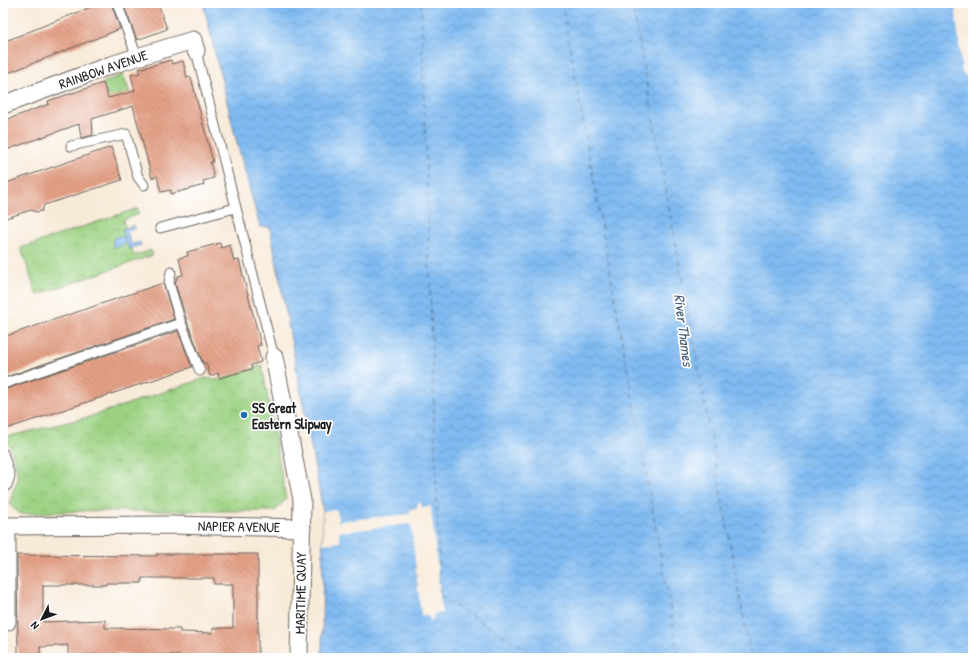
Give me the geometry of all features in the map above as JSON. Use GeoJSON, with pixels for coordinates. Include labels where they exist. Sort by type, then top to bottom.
{"type":"FeatureCollection","features":[{"type":"Feature","properties":{"kind":"street","name":"RAINBOW AVENUE"},"geometry":{"type":"LineString","coordinates":[[3,105],[111,65],[193,40],[196,51]]}},
{"type":"Feature","properties":{"kind":"street"},"geometry":{"type":"LineString","coordinates":[[274,357],[302,500],[302,528]]}},
{"type":"Feature","properties":{"kind":"street","name":"NAPIER AVENUE"},"geometry":{"type":"LineString","coordinates":[[5,526],[170,525],[302,528]]}},
{"type":"Feature","properties":{"kind":"street"},"geometry":{"type":"LineString","coordinates":[[3,622],[7,622],[5,526]]}},
{"type":"Feature","properties":{"kind":"street","name":"MARITIME QUAY"},"geometry":{"type":"LineString","coordinates":[[299,658],[302,528]]}},
{"type":"Feature","properties":{"kind":"lane"},"geometry":{"type":"LineString","coordinates":[[117,3],[137,57]]}},
{"type":"Feature","properties":{"kind":"lane"},"geometry":{"type":"LineString","coordinates":[[196,51],[274,357]]}},
{"type":"Feature","properties":{"kind":"lane"},"geometry":{"type":"LineString","coordinates":[[71,146],[126,134],[138,178],[144,185]]}},
{"type":"Feature","properties":{"kind":"lane"},"geometry":{"type":"LineString","coordinates":[[160,228],[235,208]]}},
{"type":"Feature","properties":{"kind":"lane"},"geometry":{"type":"LineString","coordinates":[[171,272],[169,283],[181,323],[200,371]]}},
{"type":"Feature","properties":{"kind":"lane"},"geometry":{"type":"LineString","coordinates":[[3,384],[181,323]]}},
{"type":"Feature","properties":{"kind":"lane"},"geometry":{"type":"LineString","coordinates":[[3,453],[10,476],[7,486],[3,488]]}},
{"type":"Feature","properties":{"kind":"green space"},"geometry":{"type":"Polygon","coordinates":[[[123,74],[130,93],[113,112],[103,83],[123,74]]]}},
{"type":"Feature","properties":{"kind":"green space"},"geometry":{"type":"Polygon","coordinates":[[[138,208],[139,214],[123,220],[134,256],[151,250],[153,255],[37,295],[21,248],[138,208]]]}},
{"type":"Feature","properties":{"kind":"green space"},"geometry":{"type":"Polygon","coordinates":[[[262,365],[286,499],[275,511],[84,511],[20,514],[11,506],[12,493],[17,480],[17,469],[6,437],[89,417],[205,378],[220,380],[262,365]]]}},
{"type":"Feature","properties":{"kind":"water","name":"River Thames"},"geometry":{"type":"Polygon","coordinates":[[[203,3],[973,3],[973,658],[322,658],[323,511],[270,227],[260,227],[235,135],[203,3]]]}},
{"type":"Feature","properties":{"kind":"water"},"geometry":{"type":"Polygon","coordinates":[[[134,225],[135,228],[127,231],[131,244],[140,242],[141,245],[129,249],[125,240],[122,246],[114,247],[112,242],[114,238],[119,236],[125,238],[122,229],[134,225]]]}},
{"type":"Feature","properties":{"kind":"pier"},"geometry":{"type":"Polygon","coordinates":[[[955,3],[973,3],[973,81],[962,73],[955,3]]]}},
{"type":"Feature","properties":{"kind":"pier"},"geometry":{"type":"Polygon","coordinates":[[[419,501],[423,508],[431,506],[442,613],[434,614],[432,621],[427,615],[421,615],[411,524],[339,532],[340,542],[323,544],[323,511],[337,510],[338,521],[410,514],[410,509],[417,509],[419,501]]]}},
{"type":"Feature","properties":{"kind":"building"},"geometry":{"type":"Polygon","coordinates":[[[101,3],[111,3],[120,29],[3,75],[3,42],[101,3]]]}},
{"type":"Feature","properties":{"kind":"building"},"geometry":{"type":"Polygon","coordinates":[[[123,3],[158,3],[167,29],[137,40],[123,3]]]}},
{"type":"Feature","properties":{"kind":"building"},"geometry":{"type":"Polygon","coordinates":[[[171,60],[172,64],[183,61],[187,78],[191,77],[213,162],[210,162],[214,178],[203,181],[204,185],[171,194],[171,190],[161,192],[157,176],[152,178],[133,106],[92,119],[93,135],[81,138],[79,124],[3,151],[3,121],[49,104],[48,101],[103,83],[108,98],[135,91],[131,75],[140,73],[139,69],[171,60]]]}},
{"type":"Feature","properties":{"kind":"building"},"geometry":{"type":"Polygon","coordinates":[[[111,147],[122,180],[44,205],[42,211],[36,212],[31,210],[3,219],[3,184],[111,147]]]}},
{"type":"Feature","properties":{"kind":"building"},"geometry":{"type":"Polygon","coordinates":[[[220,243],[221,248],[230,245],[234,261],[239,260],[261,345],[257,346],[261,362],[251,365],[252,369],[219,378],[218,373],[210,376],[206,363],[203,363],[187,321],[175,283],[178,276],[183,275],[179,258],[188,256],[187,252],[220,243]]]}},
{"type":"Feature","properties":{"kind":"building"},"geometry":{"type":"Polygon","coordinates":[[[163,283],[174,319],[3,378],[3,337],[163,283]]]}},
{"type":"Feature","properties":{"kind":"building"},"geometry":{"type":"Polygon","coordinates":[[[178,331],[192,367],[6,429],[3,420],[3,390],[178,331]]]}},
{"type":"Feature","properties":{"kind":"building"},"geometry":{"type":"Polygon","coordinates":[[[157,554],[258,554],[258,658],[180,658],[180,655],[144,655],[144,658],[129,658],[129,654],[83,655],[83,658],[68,658],[68,645],[40,647],[40,658],[18,658],[17,555],[157,556],[157,554]],[[142,578],[142,583],[106,583],[106,585],[43,585],[43,622],[105,620],[105,628],[180,629],[180,632],[213,633],[213,628],[233,628],[233,584],[214,584],[214,578],[142,578]]]}},
{"type":"Feature","properties":{"kind":"ferry route"},"geometry":{"type":"LineString","coordinates":[[421,3],[440,597],[541,658]]}},
{"type":"Feature","properties":{"kind":"ferry route"},"geometry":{"type":"LineString","coordinates":[[562,3],[679,658]]}},
{"type":"Feature","properties":{"kind":"ferry route"},"geometry":{"type":"LineString","coordinates":[[632,3],[751,658]]}},
{"type":"Feature","properties":{"kind":"place","name":"SS Great Eastern Slipway"},"geometry":{"type":"Point","coordinates":[244,415]}}]}
